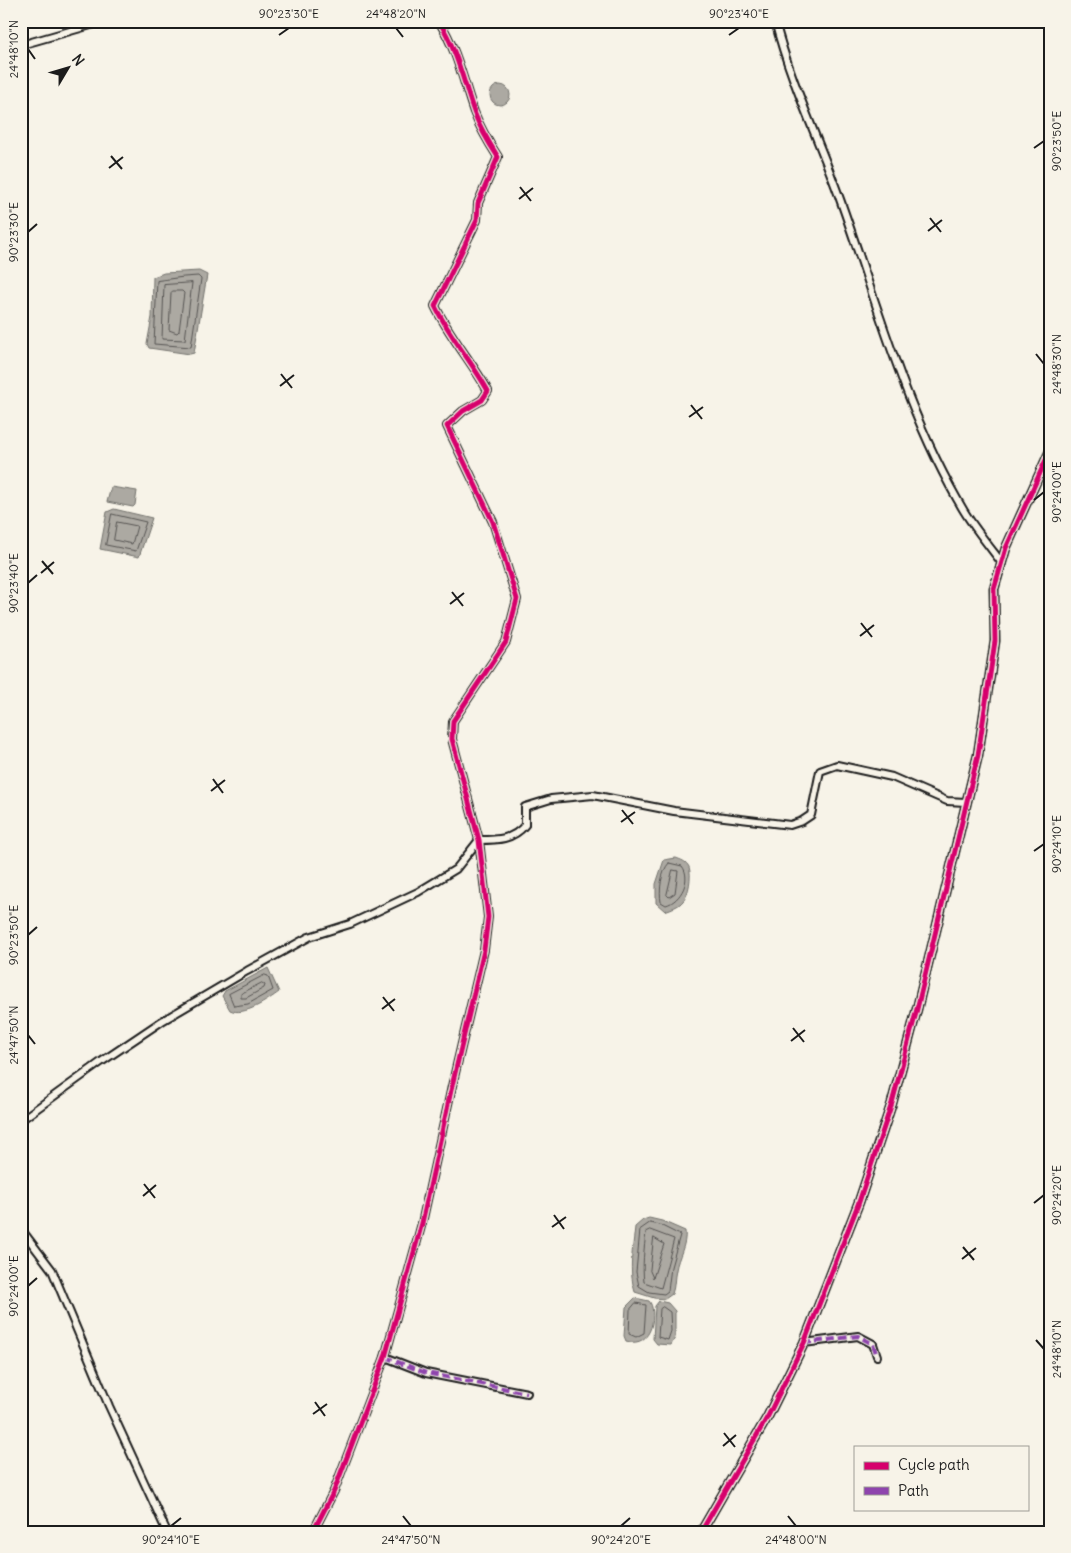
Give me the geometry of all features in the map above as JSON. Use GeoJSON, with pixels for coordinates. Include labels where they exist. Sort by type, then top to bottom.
{"type":"FeatureCollection","features":[{"type":"Feature","properties":{"kind":"street"},"geometry":{"type":"LineString","coordinates":[[21,45],[106,21]]}},
{"type":"Feature","properties":{"kind":"street"},"geometry":{"type":"LineString","coordinates":[[313,1532],[334,1491],[385,1356],[422,1223],[484,950],[488,917],[479,840],[452,739],[453,721],[506,642],[517,599],[493,522],[447,426],[463,411],[482,400],[488,391],[478,372],[446,328],[435,306],[477,220],[478,203],[498,157],[475,114],[450,39],[438,21]]}},
{"type":"Feature","properties":{"kind":"street"},"geometry":{"type":"LineString","coordinates":[[775,21],[797,92],[842,203],[883,326],[924,430],[964,512],[1002,563]]}},
{"type":"Feature","properties":{"kind":"street"},"geometry":{"type":"LineString","coordinates":[[701,1532],[768,1416],[804,1343],[859,1202],[892,1103],[917,1009],[978,755],[994,641],[994,589],[1006,548],[1050,451]]}},
{"type":"Feature","properties":{"kind":"street"},"geometry":{"type":"LineString","coordinates":[[21,1120],[162,1021],[247,971],[309,937],[350,924],[418,892],[456,868],[479,840],[508,838],[519,833],[525,826],[525,808],[551,799],[593,795],[674,811],[790,825],[802,821],[811,815],[820,771],[837,765],[892,777],[946,800],[966,802]]}},
{"type":"Feature","properties":{"kind":"street"},"geometry":{"type":"LineString","coordinates":[[21,1229],[52,1270],[109,1406],[167,1532]]}},
{"type":"Feature","properties":{"kind":"street"},"geometry":{"type":"LineString","coordinates":[[804,1343],[858,1336],[873,1344],[877,1356]]}},
{"type":"Feature","properties":{"kind":"street"},"geometry":{"type":"LineString","coordinates":[[385,1356],[426,1372],[527,1393]]}},
{"type":"Feature","properties":{"kind":"water"},"geometry":{"type":"Polygon","coordinates":[[[500,85],[507,88],[510,95],[507,102],[500,105],[493,102],[490,95],[493,88],[500,85]]]}},
{"type":"Feature","properties":{"kind":"water"},"geometry":{"type":"Polygon","coordinates":[[[199,271],[207,275],[194,353],[149,348],[147,344],[152,317],[153,277],[164,273],[199,271]]]}},
{"type":"Feature","properties":{"kind":"water"},"geometry":{"type":"Polygon","coordinates":[[[111,487],[137,491],[135,505],[133,507],[107,502],[111,487]]]}},
{"type":"Feature","properties":{"kind":"water"},"geometry":{"type":"Polygon","coordinates":[[[114,509],[152,518],[139,557],[100,549],[107,512],[114,509]]]}},
{"type":"Feature","properties":{"kind":"water"},"geometry":{"type":"Polygon","coordinates":[[[676,858],[685,862],[689,867],[689,885],[683,901],[665,911],[656,903],[656,884],[664,860],[676,858]]]}},
{"type":"Feature","properties":{"kind":"water"},"geometry":{"type":"Polygon","coordinates":[[[268,968],[279,992],[249,1009],[236,1012],[230,1010],[222,996],[225,991],[268,968]]]}},
{"type":"Feature","properties":{"kind":"water"},"geometry":{"type":"Polygon","coordinates":[[[649,1218],[662,1221],[685,1231],[684,1246],[675,1273],[673,1291],[665,1299],[654,1298],[635,1292],[633,1284],[632,1260],[635,1227],[643,1220],[649,1218]]]}},
{"type":"Feature","properties":{"kind":"water"},"geometry":{"type":"Polygon","coordinates":[[[635,1298],[649,1301],[653,1312],[653,1320],[648,1334],[643,1340],[635,1342],[626,1341],[624,1336],[626,1307],[635,1298]]]}},
{"type":"Feature","properties":{"kind":"water"},"geometry":{"type":"Polygon","coordinates":[[[659,1301],[668,1303],[675,1311],[675,1338],[671,1345],[657,1344],[653,1339],[655,1306],[659,1301]]]}},
{"type":"Feature","properties":{"kind":"marked path"},"geometry":{"type":"LineString","coordinates":[[804,1343],[858,1336],[873,1344],[877,1356]]}},
{"type":"Feature","properties":{"kind":"marked path"},"geometry":{"type":"LineString","coordinates":[[385,1357],[426,1373],[527,1393]]}},
{"type":"Feature","properties":{"kind":"cycle path"},"geometry":{"type":"LineString","coordinates":[[313,1532],[334,1491],[385,1357],[422,1223],[484,950],[488,917],[479,840],[452,739],[453,721],[506,642],[517,599],[493,522],[447,426],[463,411],[482,400],[488,391],[435,306],[477,220],[478,203],[498,157],[476,118],[455,54],[439,21]]}},
{"type":"Feature","properties":{"kind":"cycle path"},"geometry":{"type":"LineString","coordinates":[[701,1532],[768,1416],[804,1343],[859,1202],[892,1103],[917,1009],[978,755],[995,641],[994,589],[1006,548],[1050,451]]}}]}
